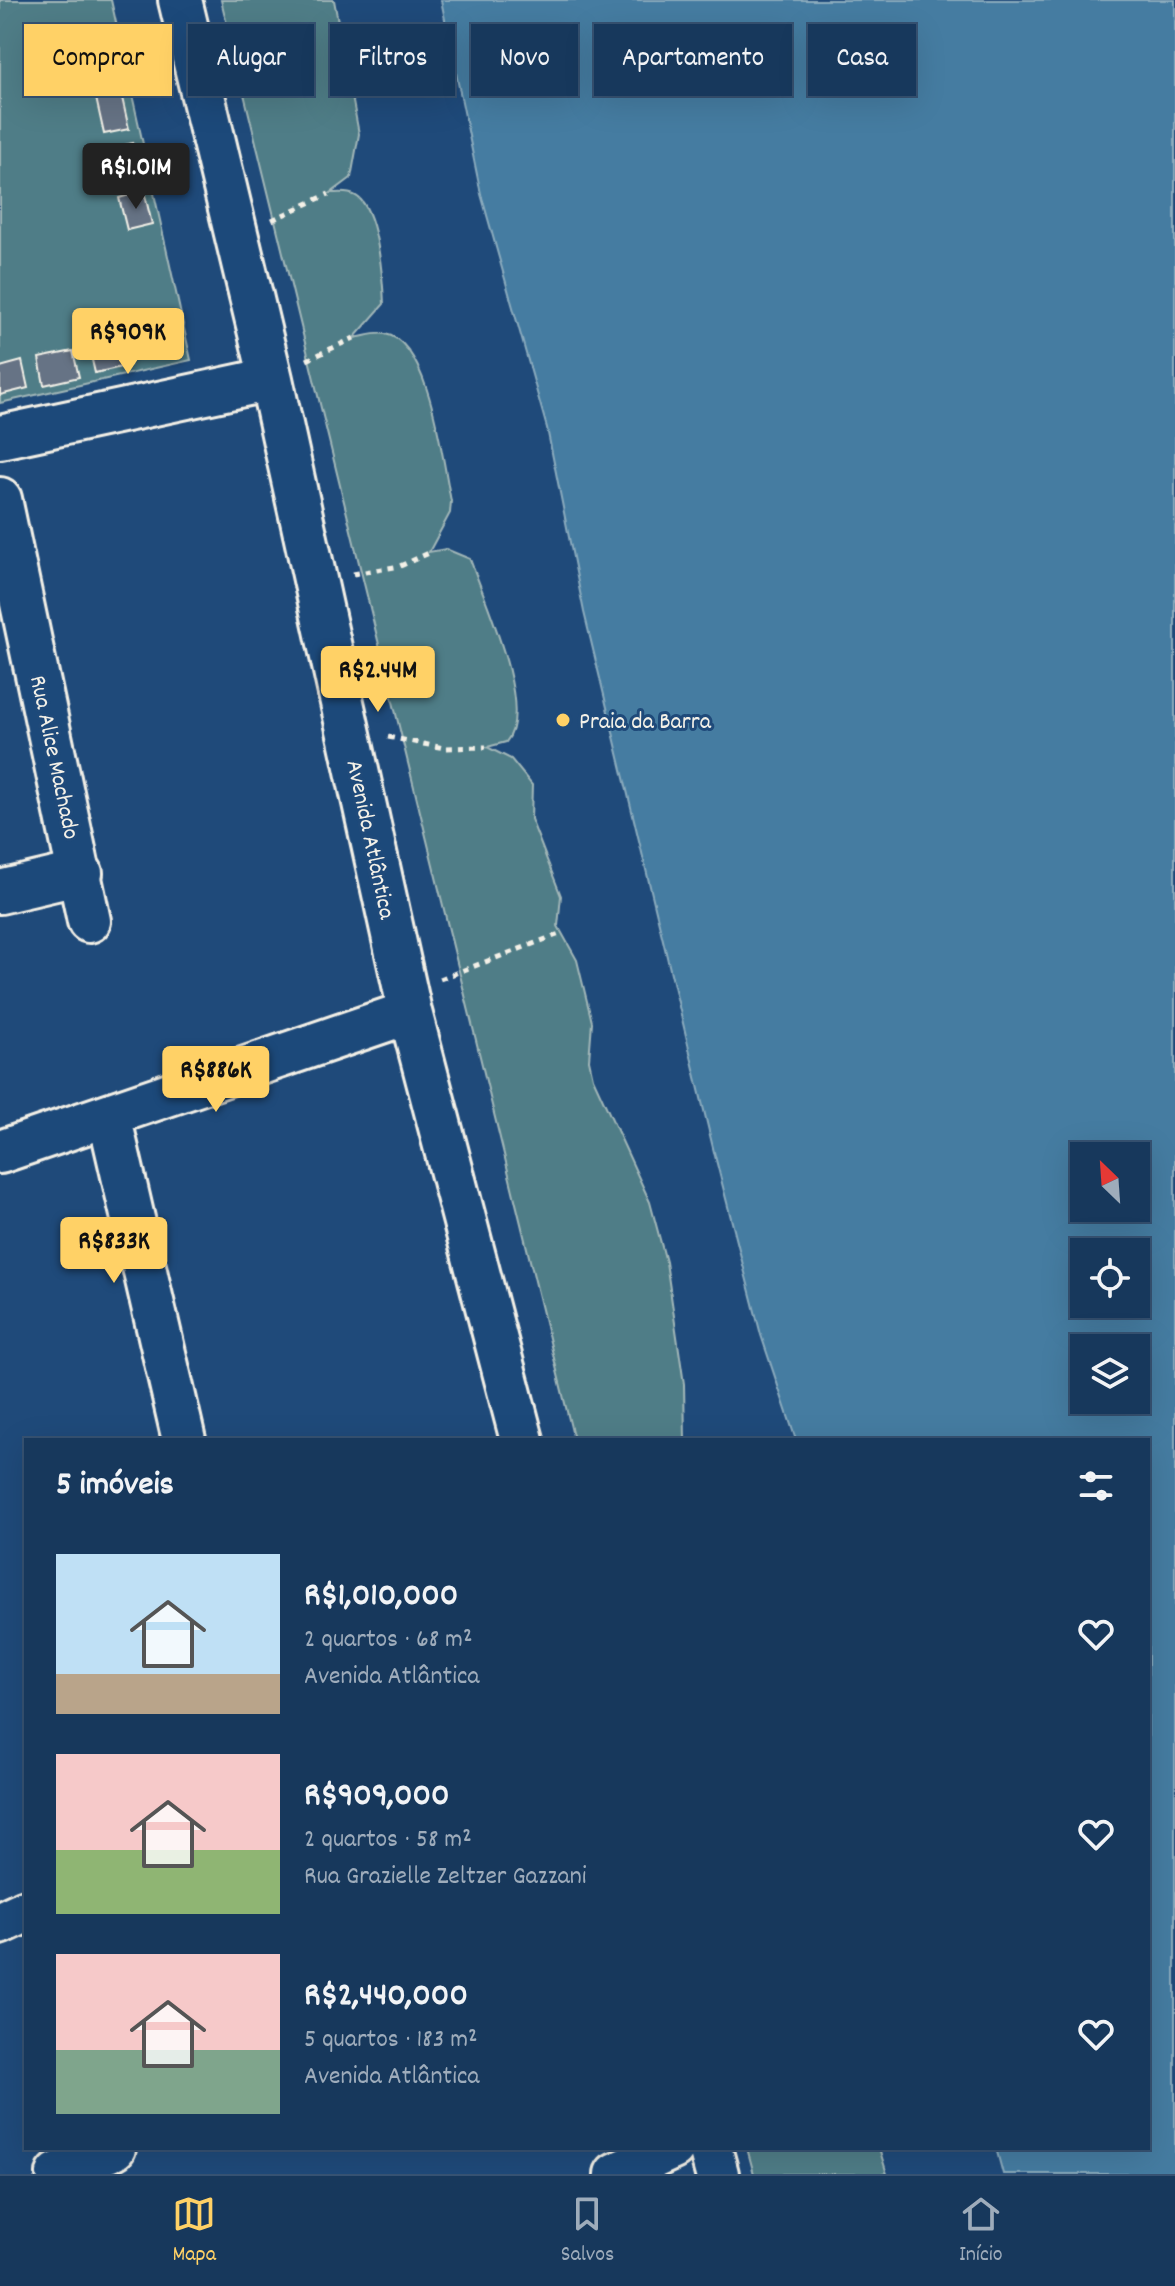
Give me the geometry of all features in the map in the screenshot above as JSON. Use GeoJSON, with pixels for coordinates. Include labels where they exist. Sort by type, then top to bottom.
{"type":"FeatureCollection","features":[{"type":"Feature","properties":{"kind":"street","name":"Avenida Atlântica"},"geometry":{"type":"LineString","coordinates":[[180,0],[283,372],[410,1012],[521,1438]]}},
{"type":"Feature","properties":{"kind":"street"},"geometry":{"type":"LineString","coordinates":[[0,437],[283,372]]}},
{"type":"Feature","properties":{"kind":"street","name":"Rua Alice Machado"},"geometry":{"type":"LineString","coordinates":[[0,499],[7,567],[81,873],[89,921]]}},
{"type":"Feature","properties":{"kind":"street"},"geometry":{"type":"LineString","coordinates":[[0,892],[81,873]]}},
{"type":"Feature","properties":{"kind":"street"},"geometry":{"type":"LineString","coordinates":[[0,1152],[410,1012]]}},
{"type":"Feature","properties":{"kind":"street"},"geometry":{"type":"LineString","coordinates":[[109,1115],[184,1438]]}},
{"type":"Feature","properties":{"kind":"street"},"geometry":{"type":"LineString","coordinates":[[0,1923],[24,1912]]}},
{"type":"Feature","properties":{"kind":"street"},"geometry":{"type":"LineString","coordinates":[[58,2174],[110,2150]]}},
{"type":"Feature","properties":{"kind":"street"},"geometry":{"type":"LineString","coordinates":[[616,2174],[669,2150]]}},
{"type":"Feature","properties":{"kind":"street"},"geometry":{"type":"LineString","coordinates":[[711,2150],[717,2174]]}},
{"type":"Feature","properties":{"kind":"path"},"geometry":{"type":"LineString","coordinates":[[262,225],[329,194]]}},
{"type":"Feature","properties":{"kind":"path"},"geometry":{"type":"LineString","coordinates":[[283,372],[354,338]]}},
{"type":"Feature","properties":{"kind":"path"},"geometry":{"type":"LineString","coordinates":[[344,575],[400,566],[429,553]]}},
{"type":"Feature","properties":{"kind":"path"},"geometry":{"type":"LineString","coordinates":[[381,735],[444,748],[486,747]]}},
{"type":"Feature","properties":{"kind":"path"},"geometry":{"type":"LineString","coordinates":[[438,980],[562,933]]}},
{"type":"Feature","properties":{"kind":"green space"},"geometry":{"type":"Polygon","coordinates":[[[0,0],[111,0],[116,24],[24,24],[24,96],[132,96],[191,360],[0,403],[0,0]]]}},
{"type":"Feature","properties":{"kind":"green space"},"geometry":{"type":"Polygon","coordinates":[[[221,0],[334,0],[338,24],[330,24],[330,96],[352,96],[359,134],[351,178],[331,193],[354,195],[367,209],[378,250],[384,304],[354,338],[385,334],[400,342],[413,358],[424,380],[432,406],[451,501],[450,513],[429,552],[446,549],[470,559],[504,653],[515,705],[513,727],[506,742],[487,747],[511,759],[532,785],[531,819],[561,896],[558,926],[577,960],[592,1022],[589,1060],[593,1078],[650,1202],[666,1262],[684,1384],[685,1438],[574,1438],[245,96],[314,96],[314,24],[227,24],[221,0]]]}},
{"type":"Feature","properties":{"kind":"green space"},"geometry":{"type":"Polygon","coordinates":[[[748,2150],[880,2150],[887,2174],[754,2174],[748,2150]]]}},
{"type":"Feature","properties":{"kind":"water"},"geometry":{"type":"Polygon","coordinates":[[[441,0],[1175,0],[1175,2174],[1003,2174],[997,2150],[1150,2150],[1150,1438],[795,1438],[761,1335],[714,1152],[584,612],[547,428],[481,194],[455,68],[455,24],[446,24],[441,0]]]}},
{"type":"Feature","properties":{"kind":"building"},"geometry":{"type":"Polygon","coordinates":[[[122,96],[129,129],[104,134],[96,98],[122,96]]]}},
{"type":"Feature","properties":{"kind":"building"},"geometry":{"type":"Polygon","coordinates":[[[133,143],[141,178],[116,184],[108,149],[133,143]]]}},
{"type":"Feature","properties":{"kind":"building"},"geometry":{"type":"Polygon","coordinates":[[[144,191],[152,224],[127,230],[119,198],[144,191]]]}},
{"type":"Feature","properties":{"kind":"building"},"geometry":{"type":"Polygon","coordinates":[[[125,338],[130,365],[95,373],[89,347],[125,338]]]}},
{"type":"Feature","properties":{"kind":"building"},"geometry":{"type":"Polygon","coordinates":[[[73,351],[79,377],[44,385],[39,358],[73,351]]]}},
{"type":"Feature","properties":{"kind":"building"},"geometry":{"type":"Polygon","coordinates":[[[22,361],[28,388],[0,395],[0,367],[22,361]]]}},
{"type":"Feature","properties":{"kind":"place","name":"Praia da Barra"},"geometry":{"type":"Point","coordinates":[563,720]}}]}
